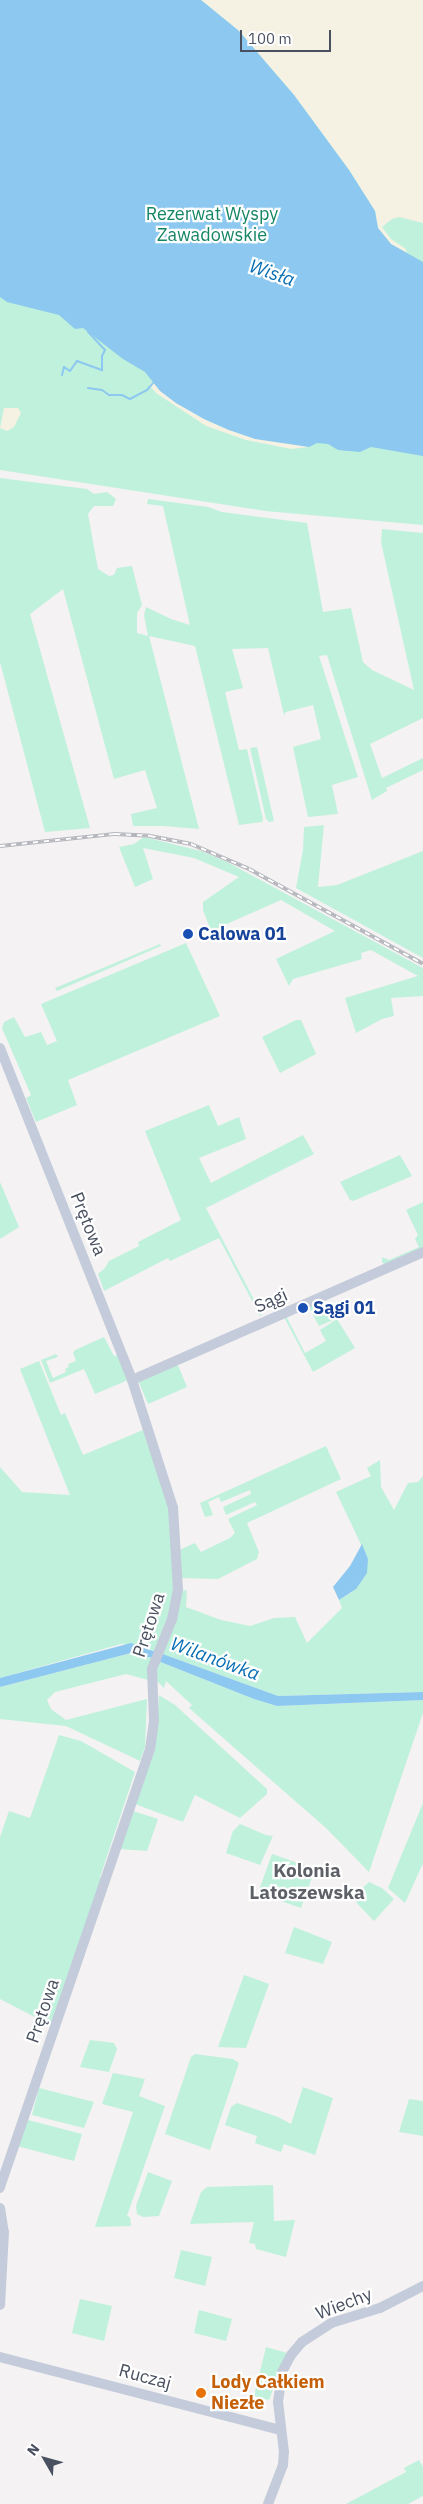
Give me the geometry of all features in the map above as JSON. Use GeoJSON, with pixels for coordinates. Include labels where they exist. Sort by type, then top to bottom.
{"type":"FeatureCollection","features":[{"type":"Feature","properties":{"kind":"street","name":"Prętowa"},"geometry":{"type":"LineString","coordinates":[[0,1048],[132,1380],[173,1508],[178,1589],[172,1620],[158,1650],[151,1678],[154,1727],[150,1749],[0,2188]]}},
{"type":"Feature","properties":{"kind":"street","name":"Sągi"},"geometry":{"type":"LineString","coordinates":[[132,1380],[423,1252]]}},
{"type":"Feature","properties":{"kind":"street"},"geometry":{"type":"LineString","coordinates":[[0,2208],[4,2232],[0,2305]]}},
{"type":"Feature","properties":{"kind":"street","name":"Wiechy"},"geometry":{"type":"LineString","coordinates":[[268,2504],[281,2472],[284,2452],[278,2402],[279,2385],[291,2355],[302,2342],[331,2323],[380,2308],[423,2286]]}},
{"type":"Feature","properties":{"kind":"street","name":"Ruczaj"},"geometry":{"type":"LineString","coordinates":[[0,2357],[281,2430]]}},
{"type":"Feature","properties":{"kind":"green space","name":"Rezerwat Wyspy Zawadowskie"},"geometry":{"type":"Polygon","coordinates":[[[0,0],[423,0],[423,525],[265,511],[0,470],[0,0]]]}},
{"type":"Feature","properties":{"kind":"green space"},"geometry":{"type":"Polygon","coordinates":[[[0,478],[87,489],[94,494],[107,492],[116,499],[113,506],[94,506],[88,514],[98,569],[109,576],[114,575],[117,568],[132,566],[142,605],[137,613],[137,633],[148,636],[144,615],[146,607],[171,619],[190,625],[163,506],[147,504],[148,499],[208,507],[222,512],[307,523],[323,612],[351,608],[363,662],[372,670],[414,690],[381,542],[382,529],[423,533],[423,718],[370,744],[382,778],[423,758],[423,770],[386,788],[387,791],[372,800],[327,655],[319,656],[358,777],[332,785],[338,814],[308,817],[293,747],[321,739],[313,705],[286,712],[284,715],[268,648],[232,649],[243,688],[225,692],[239,750],[247,749],[263,819],[262,822],[239,825],[195,646],[149,636],[199,829],[133,826],[131,814],[157,808],[145,770],[114,779],[63,589],[30,614],[90,828],[45,832],[0,662],[0,478]]]}},
{"type":"Feature","properties":{"kind":"green space"},"geometry":{"type":"Polygon","coordinates":[[[257,747],[274,821],[269,822],[266,819],[250,748],[257,747]]]}},
{"type":"Feature","properties":{"kind":"green space"},"geometry":{"type":"Polygon","coordinates":[[[324,825],[318,887],[337,885],[423,851],[423,958],[296,888],[303,850],[304,827],[324,825]]]}},
{"type":"Feature","properties":{"kind":"green space"},"geometry":{"type":"Polygon","coordinates":[[[144,837],[201,851],[227,862],[423,968],[423,996],[391,998],[394,1016],[382,1019],[356,1033],[345,998],[418,976],[371,950],[361,953],[362,959],[293,979],[289,986],[276,959],[335,931],[281,900],[211,931],[203,910],[203,902],[239,877],[194,858],[143,848],[153,879],[135,887],[119,847],[134,844],[144,837]]]}},
{"type":"Feature","properties":{"kind":"green space"},"geometry":{"type":"Polygon","coordinates":[[[186,943],[220,1016],[68,1080],[77,1105],[36,1122],[26,1098],[31,1095],[2,1028],[4,1022],[14,1017],[25,1037],[41,1032],[47,1045],[57,1041],[41,1004],[186,943]]]}},
{"type":"Feature","properties":{"kind":"green space"},"geometry":{"type":"Polygon","coordinates":[[[160,944],[161,946],[57,991],[55,988],[160,944]]]}},
{"type":"Feature","properties":{"kind":"green space"},"geometry":{"type":"Polygon","coordinates":[[[296,1020],[301,1020],[316,1054],[280,1073],[262,1037],[296,1020]]]}},
{"type":"Feature","properties":{"kind":"green space"},"geometry":{"type":"Polygon","coordinates":[[[209,1105],[218,1126],[239,1117],[246,1139],[199,1158],[211,1183],[303,1135],[314,1154],[206,1208],[262,1315],[260,1316],[219,1238],[170,1261],[168,1258],[104,1291],[98,1274],[109,1261],[139,1246],[138,1242],[181,1220],[145,1131],[209,1105]]]}},
{"type":"Feature","properties":{"kind":"green space"},"geometry":{"type":"Polygon","coordinates":[[[400,1155],[412,1176],[353,1201],[350,1200],[340,1182],[400,1155]]]}},
{"type":"Feature","properties":{"kind":"green space"},"geometry":{"type":"Polygon","coordinates":[[[0,1182],[19,1227],[0,1239],[0,1182]]]}},
{"type":"Feature","properties":{"kind":"green space"},"geometry":{"type":"Polygon","coordinates":[[[423,1202],[423,1250],[385,1265],[382,1262],[382,1257],[389,1260],[419,1247],[415,1239],[418,1235],[406,1210],[423,1202]]]}},
{"type":"Feature","properties":{"kind":"green space"},"geometry":{"type":"Polygon","coordinates":[[[323,1300],[335,1317],[333,1320],[319,1326],[308,1306],[323,1300]]]}},
{"type":"Feature","properties":{"kind":"green space"},"geometry":{"type":"Polygon","coordinates":[[[286,1316],[305,1353],[326,1341],[320,1330],[337,1319],[355,1348],[313,1372],[284,1317],[286,1316]]]}},
{"type":"Feature","properties":{"kind":"green space"},"geometry":{"type":"Polygon","coordinates":[[[104,1337],[114,1356],[118,1355],[128,1380],[95,1394],[84,1369],[50,1383],[41,1360],[56,1354],[58,1357],[46,1361],[53,1378],[66,1372],[65,1369],[69,1367],[68,1364],[76,1361],[73,1353],[75,1350],[104,1337]]]}},
{"type":"Feature","properties":{"kind":"green space"},"geometry":{"type":"Polygon","coordinates":[[[39,1361],[61,1415],[65,1413],[83,1455],[143,1430],[170,1507],[174,1603],[156,1652],[143,1646],[121,1644],[0,1678],[0,1467],[22,1492],[70,1495],[20,1369],[39,1361]]]}},
{"type":"Feature","properties":{"kind":"green space"},"geometry":{"type":"Polygon","coordinates":[[[177,1363],[187,1387],[148,1404],[138,1380],[177,1363]]]}},
{"type":"Feature","properties":{"kind":"green space"},"geometry":{"type":"Polygon","coordinates":[[[326,1446],[341,1479],[247,1523],[259,1552],[257,1559],[218,1579],[180,1578],[177,1551],[195,1543],[201,1552],[230,1538],[235,1533],[228,1519],[257,1505],[255,1502],[226,1515],[223,1507],[251,1494],[250,1490],[221,1502],[219,1497],[208,1502],[213,1515],[205,1517],[200,1503],[326,1446]]]}},
{"type":"Feature","properties":{"kind":"green space"},"geometry":{"type":"Polygon","coordinates":[[[380,1460],[381,1487],[394,1510],[408,1483],[418,1482],[423,1476],[423,1692],[278,1696],[160,1653],[182,1591],[187,1590],[186,1607],[221,1620],[250,1626],[274,1618],[295,1617],[307,1643],[342,1608],[339,1600],[352,1592],[368,1559],[336,1492],[371,1476],[367,1468],[380,1460]]]}},
{"type":"Feature","properties":{"kind":"green space"},"geometry":{"type":"Polygon","coordinates":[[[131,1653],[153,1658],[148,1680],[126,1674],[55,1692],[47,1700],[51,1709],[66,1720],[147,1699],[145,1747],[140,1761],[66,1726],[0,1719],[0,1687],[131,1653]]]}},
{"type":"Feature","properties":{"kind":"green space"},"geometry":{"type":"Polygon","coordinates":[[[158,1661],[254,1699],[277,1706],[423,1700],[423,1713],[369,1872],[326,1828],[189,1708],[192,1705],[166,1681],[164,1688],[155,1679],[158,1661]]]}},
{"type":"Feature","properties":{"kind":"green space"},"geometry":{"type":"Polygon","coordinates":[[[159,1695],[175,1705],[267,1789],[267,1794],[240,1818],[195,1795],[183,1822],[135,1804],[157,1730],[159,1695]]]}},
{"type":"Feature","properties":{"kind":"green space"},"geometry":{"type":"Polygon","coordinates":[[[59,1735],[81,1741],[135,1772],[100,1877],[102,1878],[52,2026],[0,1999],[0,1837],[9,1811],[30,1818],[59,1735]]]}},
{"type":"Feature","properties":{"kind":"green space"},"geometry":{"type":"Polygon","coordinates":[[[423,1803],[423,1863],[405,1903],[388,1888],[423,1803]]]}},
{"type":"Feature","properties":{"kind":"green space"},"geometry":{"type":"Polygon","coordinates":[[[133,1811],[158,1819],[147,1851],[119,1849],[133,1811]]]}},
{"type":"Feature","properties":{"kind":"green space"},"geometry":{"type":"Polygon","coordinates":[[[240,1824],[273,1836],[260,1865],[226,1853],[233,1831],[240,1824]]]}},
{"type":"Feature","properties":{"kind":"green space"},"geometry":{"type":"Polygon","coordinates":[[[272,1854],[315,1869],[301,1908],[258,1893],[272,1854]]]}},
{"type":"Feature","properties":{"kind":"green space"},"geometry":{"type":"Polygon","coordinates":[[[369,1882],[382,1888],[394,1899],[374,1921],[352,1898],[369,1882]]]}},
{"type":"Feature","properties":{"kind":"green space"},"geometry":{"type":"Polygon","coordinates":[[[294,1927],[332,1942],[323,1964],[285,1953],[294,1927]]]}},
{"type":"Feature","properties":{"kind":"green space"},"geometry":{"type":"Polygon","coordinates":[[[244,1975],[269,1984],[246,2048],[218,2047],[244,1975]]]}},
{"type":"Feature","properties":{"kind":"green space"},"geometry":{"type":"Polygon","coordinates":[[[90,2040],[114,2043],[117,2049],[109,2072],[80,2067],[90,2040]]]}},
{"type":"Feature","properties":{"kind":"green space"},"geometry":{"type":"Polygon","coordinates":[[[195,2054],[233,2059],[239,2063],[210,2150],[165,2134],[191,2057],[195,2054]]]}},
{"type":"Feature","properties":{"kind":"green space"},"geometry":{"type":"Polygon","coordinates":[[[113,2073],[145,2079],[139,2096],[165,2106],[127,2216],[130,2217],[131,2226],[95,2227],[133,2112],[102,2104],[113,2073]]]}},
{"type":"Feature","properties":{"kind":"green space"},"geometry":{"type":"Polygon","coordinates":[[[303,2087],[333,2098],[315,2155],[284,2144],[281,2152],[255,2143],[257,2136],[225,2125],[231,2107],[237,2103],[278,2117],[291,2124],[303,2087]]]}},
{"type":"Feature","properties":{"kind":"green space"},"geometry":{"type":"Polygon","coordinates":[[[39,2088],[94,2102],[84,2128],[32,2115],[39,2088]]]}},
{"type":"Feature","properties":{"kind":"green space"},"geometry":{"type":"Polygon","coordinates":[[[409,2099],[423,2101],[423,2136],[399,2132],[409,2099]]]}},
{"type":"Feature","properties":{"kind":"green space"},"geometry":{"type":"Polygon","coordinates":[[[28,2120],[82,2134],[74,2161],[17,2146],[28,2120]]]}},
{"type":"Feature","properties":{"kind":"green space"},"geometry":{"type":"Polygon","coordinates":[[[148,2172],[172,2181],[159,2216],[143,2217],[137,2214],[136,2206],[148,2172]]]}},
{"type":"Feature","properties":{"kind":"green space"},"geometry":{"type":"Polygon","coordinates":[[[273,2185],[274,2221],[295,2220],[286,2257],[256,2249],[255,2244],[249,2243],[254,2222],[190,2224],[201,2192],[207,2187],[273,2185]]]}},
{"type":"Feature","properties":{"kind":"green space"},"geometry":{"type":"Polygon","coordinates":[[[181,2250],[212,2257],[205,2286],[174,2278],[181,2250]]]}},
{"type":"Feature","properties":{"kind":"green space"},"geometry":{"type":"Polygon","coordinates":[[[80,2299],[112,2306],[104,2341],[72,2333],[80,2299]]]}},
{"type":"Feature","properties":{"kind":"green space"},"geometry":{"type":"Polygon","coordinates":[[[199,2310],[232,2319],[226,2341],[194,2333],[199,2310]]]}},
{"type":"Feature","properties":{"kind":"green space"},"geometry":{"type":"Polygon","coordinates":[[[266,2347],[287,2353],[269,2400],[254,2396],[266,2347]]]}},
{"type":"Feature","properties":{"kind":"green space"},"geometry":{"type":"Polygon","coordinates":[[[419,2460],[423,2467],[423,2496],[408,2504],[346,2504],[406,2472],[404,2468],[419,2460]]]}},
{"type":"Feature","properties":{"kind":"sand"},"geometry":{"type":"Polygon","coordinates":[[[201,0],[423,0],[423,223],[399,217],[392,219],[382,227],[391,239],[406,249],[407,253],[391,244],[378,228],[375,211],[349,170],[294,95],[239,31],[201,0]]]}},
{"type":"Feature","properties":{"kind":"sand"},"geometry":{"type":"Polygon","coordinates":[[[152,382],[176,403],[204,419],[229,430],[309,447],[291,449],[246,440],[206,426],[156,393],[149,385],[152,382]]]}},
{"type":"Feature","properties":{"kind":"sand"},"geometry":{"type":"Polygon","coordinates":[[[4,408],[18,408],[21,413],[14,427],[7,431],[0,428],[4,408]]]}},
{"type":"Feature","properties":{"kind":"water","name":"Rezerwat Wyspy Zawadowskie"},"geometry":{"type":"Polygon","coordinates":[[[0,0],[201,0],[239,31],[294,95],[349,170],[375,211],[378,228],[391,244],[423,262],[423,456],[371,447],[360,452],[338,450],[328,444],[317,443],[309,447],[255,439],[229,430],[204,419],[176,403],[160,391],[145,372],[123,359],[83,328],[75,329],[59,315],[7,302],[0,297],[0,0]]]}},
{"type":"Feature","properties":{"kind":"water"},"geometry":{"type":"Polygon","coordinates":[[[362,1544],[368,1559],[367,1573],[356,1589],[339,1600],[333,1587],[350,1566],[362,1544]]]}},
{"type":"Feature","properties":{"kind":"water"},"geometry":{"type":"Polygon","coordinates":[[[131,1643],[156,1652],[153,1658],[131,1653],[0,1687],[0,1678],[131,1643]]]}},
{"type":"Feature","properties":{"kind":"water"},"geometry":{"type":"Polygon","coordinates":[[[160,1653],[278,1696],[423,1692],[423,1700],[277,1706],[254,1699],[158,1661],[160,1653]]]}},
{"type":"Feature","properties":{"kind":"waterway"},"geometry":{"type":"LineString","coordinates":[[62,375],[64,367],[70,371],[77,361],[102,370],[102,356],[105,350],[88,332]]}},
{"type":"Feature","properties":{"kind":"waterway"},"geometry":{"type":"LineString","coordinates":[[88,388],[102,390],[109,395],[122,395],[130,399],[147,390],[153,383]]}},
{"type":"Feature","properties":{"kind":"railway"},"geometry":{"type":"LineString","coordinates":[[0,846],[115,834],[150,836],[191,844],[249,869],[423,964]]}},
{"type":"Feature","properties":{"kind":"place","name":"Calowa 01"},"geometry":{"type":"Point","coordinates":[188,934]}},
{"type":"Feature","properties":{"kind":"place","name":"Sągi 01"},"geometry":{"type":"Point","coordinates":[303,1308]}},
{"type":"Feature","properties":{"kind":"place","name":"Lody Całkiem Niezłe"},"geometry":{"type":"Point","coordinates":[201,2393]}},
{"type":"Feature","properties":{"kind":"district","name":"Kolonia Latoszewska"},"geometry":{"type":"Point","coordinates":[307,1882]}},
{"type":"Feature","properties":{"kind":"water label","name":"Wisła"},"geometry":{"type":"Point","coordinates":[272,273]}},
{"type":"Feature","properties":{"kind":"water label","name":"Wilanówka"},"geometry":{"type":"Point","coordinates":[215,1659]}}]}
